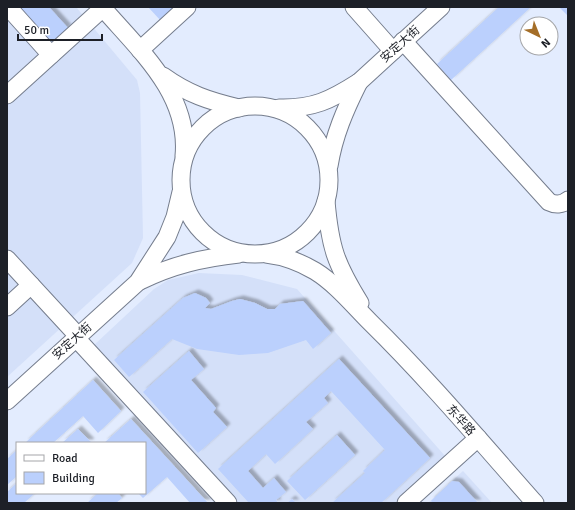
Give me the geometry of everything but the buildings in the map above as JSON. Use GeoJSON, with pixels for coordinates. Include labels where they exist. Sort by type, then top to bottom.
{"type":"FeatureCollection","features":[{"type":"Feature","properties":{"kind":"street"},"geometry":{"type":"LineString","coordinates":[[7,95],[102,7],[161,75],[180,117],[185,140],[182,190],[175,217],[167,237],[138,282]]}},
{"type":"Feature","properties":{"kind":"street"},"geometry":{"type":"LineString","coordinates":[[140,50],[187,7]]}},
{"type":"Feature","properties":{"kind":"street"},"geometry":{"type":"LineString","coordinates":[[354,7],[398,46],[549,202],[553,204],[560,204],[568,200]]}},
{"type":"Feature","properties":{"kind":"street","name":"安定大街"},"geometry":{"type":"LineString","coordinates":[[359,82],[441,7]]}},
{"type":"Feature","properties":{"kind":"street"},"geometry":{"type":"LineString","coordinates":[[10,16],[51,55]]}},
{"type":"Feature","properties":{"kind":"street"},"geometry":{"type":"LineString","coordinates":[[161,75],[191,94],[210,102],[239,108]]}},
{"type":"Feature","properties":{"kind":"street"},"geometry":{"type":"LineString","coordinates":[[183,166],[191,143],[206,124],[227,111],[239,108],[263,106],[275,108],[308,107],[327,101],[359,82]]}},
{"type":"Feature","properties":{"kind":"street"},"geometry":{"type":"LineString","coordinates":[[182,190],[189,213],[203,233],[229,249],[255,254],[280,249],[300,238],[316,222],[326,201],[328,190],[328,170],[333,142],[338,126],[359,82]]}},
{"type":"Feature","properties":{"kind":"street"},"geometry":{"type":"LineString","coordinates":[[275,108],[297,118],[314,135],[325,156],[328,170]]}},
{"type":"Feature","properties":{"kind":"street"},"geometry":{"type":"LineString","coordinates":[[326,201],[330,240],[334,255],[342,274],[364,309],[386,337]]}},
{"type":"Feature","properties":{"kind":"street"},"geometry":{"type":"LineString","coordinates":[[138,282],[161,270],[184,262],[210,257],[255,254],[278,255],[315,271],[333,285],[386,337]]}},
{"type":"Feature","properties":{"kind":"street"},"geometry":{"type":"LineString","coordinates":[[7,259],[228,503]]}},
{"type":"Feature","properties":{"kind":"street","name":"安定大街"},"geometry":{"type":"LineString","coordinates":[[7,401],[138,282]]}},
{"type":"Feature","properties":{"kind":"street"},"geometry":{"type":"LineString","coordinates":[[7,307],[31,286]]}},
{"type":"Feature","properties":{"kind":"street","name":"东华路"},"geometry":{"type":"LineString","coordinates":[[386,337],[535,503]]}},
{"type":"Feature","properties":{"kind":"street"},"geometry":{"type":"LineString","coordinates":[[406,503],[478,438]]}},
{"type":"Feature","properties":{"kind":"shaded area"},"geometry":{"type":"Polygon","coordinates":[[[7,7],[76,7],[137,80],[140,93],[143,238],[132,263],[7,377],[7,7]]]}},
{"type":"Feature","properties":{"kind":"shaded area"},"geometry":{"type":"Polygon","coordinates":[[[199,273],[242,275],[297,289],[446,457],[395,503],[235,503],[93,346],[154,289],[168,280],[199,273]]]}},
{"type":"Feature","properties":{"kind":"shaded area"},"geometry":{"type":"Polygon","coordinates":[[[463,471],[492,503],[428,503],[452,481],[463,471]]]}}]}
